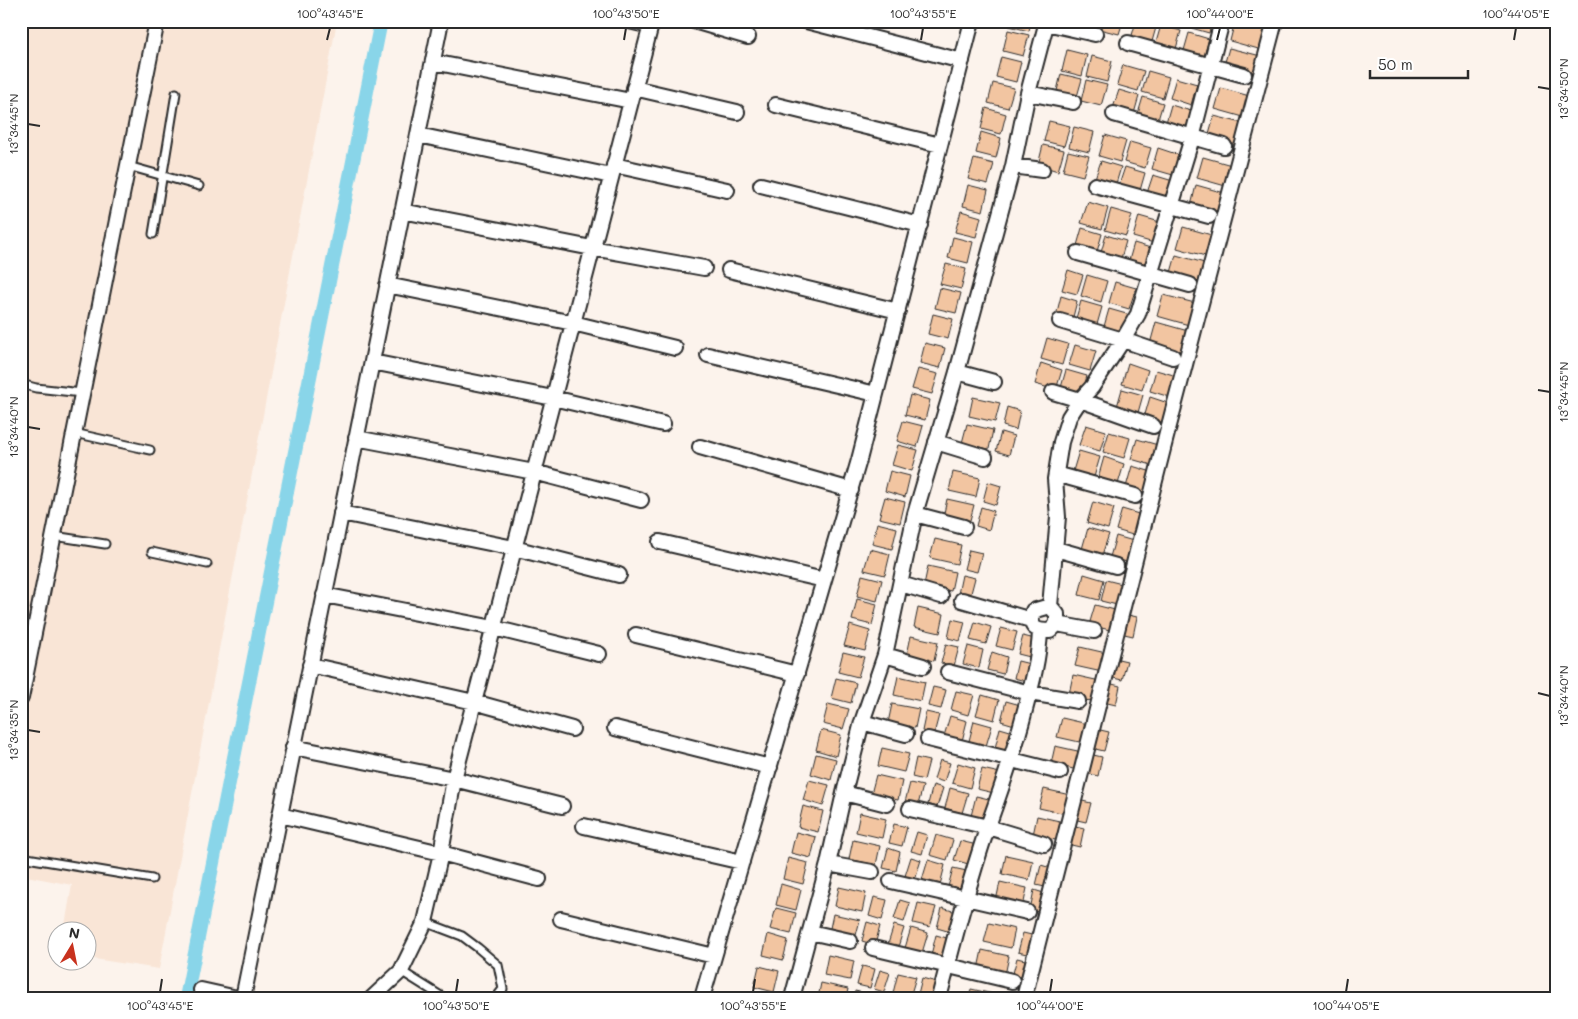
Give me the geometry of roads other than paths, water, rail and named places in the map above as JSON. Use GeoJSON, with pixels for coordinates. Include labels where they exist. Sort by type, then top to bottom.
{"type":"FeatureCollection","features":[{"type":"Feature","properties":{"kind":"street"},"geometry":{"type":"LineString","coordinates":[[21,698],[157,21]]}},
{"type":"Feature","properties":{"kind":"street"},"geometry":{"type":"LineString","coordinates":[[243,998],[441,21]]}},
{"type":"Feature","properties":{"kind":"street"},"geometry":{"type":"LineString","coordinates":[[372,998],[401,971],[425,922],[441,853],[454,780],[651,24],[629,21]]}},
{"type":"Feature","properties":{"kind":"street"},"geometry":{"type":"LineString","coordinates":[[694,21],[748,37]]}},
{"type":"Feature","properties":{"kind":"street"},"geometry":{"type":"LineString","coordinates":[[806,21],[962,61]]}},
{"type":"Feature","properties":{"kind":"street"},"geometry":{"type":"LineString","coordinates":[[702,998],[851,490],[972,21]]}},
{"type":"Feature","properties":{"kind":"street"},"geometry":{"type":"LineString","coordinates":[[1050,606],[1033,611],[1031,620],[1034,627],[1040,631],[1050,631],[1057,624],[1057,614],[1050,606],[1058,517],[1056,474],[1064,434],[1069,417],[1080,400],[1092,387],[1138,314],[1192,138],[1222,21]]}},
{"type":"Feature","properties":{"kind":"street"},"geometry":{"type":"LineString","coordinates":[[1024,998],[1164,441],[1275,21]]}},
{"type":"Feature","properties":{"kind":"street"},"geometry":{"type":"LineString","coordinates":[[792,998],[828,864],[862,722],[885,655],[915,514],[957,372],[1013,166],[1028,93],[1047,22],[1095,34]]}},
{"type":"Feature","properties":{"kind":"street"},"geometry":{"type":"LineString","coordinates":[[1128,43],[1244,74]]}},
{"type":"Feature","properties":{"kind":"street"},"geometry":{"type":"LineString","coordinates":[[433,62],[737,112]]}},
{"type":"Feature","properties":{"kind":"street"},"geometry":{"type":"LineString","coordinates":[[1028,93],[1073,102]]}},
{"type":"Feature","properties":{"kind":"street"},"geometry":{"type":"LineString","coordinates":[[776,104],[940,145]]}},
{"type":"Feature","properties":{"kind":"street"},"geometry":{"type":"LineString","coordinates":[[1114,114],[1224,146]]}},
{"type":"Feature","properties":{"kind":"street"},"geometry":{"type":"LineString","coordinates":[[418,135],[727,190]]}},
{"type":"Feature","properties":{"kind":"street"},"geometry":{"type":"LineString","coordinates":[[1013,166],[1042,170]]}},
{"type":"Feature","properties":{"kind":"street"},"geometry":{"type":"LineString","coordinates":[[760,185],[920,225]]}},
{"type":"Feature","properties":{"kind":"street"},"geometry":{"type":"LineString","coordinates":[[1095,185],[1209,216]]}},
{"type":"Feature","properties":{"kind":"street"},"geometry":{"type":"LineString","coordinates":[[402,212],[704,268]]}},
{"type":"Feature","properties":{"kind":"street"},"geometry":{"type":"LineString","coordinates":[[1078,253],[1190,285]]}},
{"type":"Feature","properties":{"kind":"street"},"geometry":{"type":"LineString","coordinates":[[729,270],[898,311]]}},
{"type":"Feature","properties":{"kind":"street"},"geometry":{"type":"LineString","coordinates":[[387,284],[573,323],[674,348]]}},
{"type":"Feature","properties":{"kind":"street"},"geometry":{"type":"LineString","coordinates":[[1060,321],[1172,357]]}},
{"type":"Feature","properties":{"kind":"street"},"geometry":{"type":"LineString","coordinates":[[708,355],[876,394]]}},
{"type":"Feature","properties":{"kind":"street"},"geometry":{"type":"LineString","coordinates":[[372,362],[553,398],[663,424]]}},
{"type":"Feature","properties":{"kind":"street"},"geometry":{"type":"LineString","coordinates":[[957,372],[994,382]]}},
{"type":"Feature","properties":{"kind":"street"},"geometry":{"type":"LineString","coordinates":[[1053,392],[1154,426]]}},
{"type":"Feature","properties":{"kind":"street"},"geometry":{"type":"LineString","coordinates":[[356,438],[534,472],[641,500]]}},
{"type":"Feature","properties":{"kind":"street"},"geometry":{"type":"LineString","coordinates":[[936,442],[985,457]]}},
{"type":"Feature","properties":{"kind":"street"},"geometry":{"type":"LineString","coordinates":[[700,447],[851,490]]}},
{"type":"Feature","properties":{"kind":"street"},"geometry":{"type":"LineString","coordinates":[[1056,474],[1135,496]]}},
{"type":"Feature","properties":{"kind":"street"},"geometry":{"type":"LineString","coordinates":[[341,513],[514,548],[619,574]]}},
{"type":"Feature","properties":{"kind":"street"},"geometry":{"type":"LineString","coordinates":[[915,514],[964,527]]}},
{"type":"Feature","properties":{"kind":"street"},"geometry":{"type":"LineString","coordinates":[[660,542],[824,580]]}},
{"type":"Feature","properties":{"kind":"street"},"geometry":{"type":"LineString","coordinates":[[1056,549],[1116,566]]}},
{"type":"Feature","properties":{"kind":"street"},"geometry":{"type":"LineString","coordinates":[[901,584],[941,596]]}},
{"type":"Feature","properties":{"kind":"street"},"geometry":{"type":"LineString","coordinates":[[324,596],[494,628],[599,654]]}},
{"type":"Feature","properties":{"kind":"street"},"geometry":{"type":"LineString","coordinates":[[962,600],[1031,620]]}},
{"type":"Feature","properties":{"kind":"street"},"geometry":{"type":"LineString","coordinates":[[1057,624],[1094,631]]}},
{"type":"Feature","properties":{"kind":"street"},"geometry":{"type":"LineString","coordinates":[[939,998],[966,898],[988,827],[1012,760],[1030,693],[1040,631]]}},
{"type":"Feature","properties":{"kind":"street"},"geometry":{"type":"LineString","coordinates":[[636,635],[797,674]]}},
{"type":"Feature","properties":{"kind":"street"},"geometry":{"type":"LineString","coordinates":[[885,655],[923,666]]}},
{"type":"Feature","properties":{"kind":"street"},"geometry":{"type":"LineString","coordinates":[[310,665],[474,702],[572,729]]}},
{"type":"Feature","properties":{"kind":"street"},"geometry":{"type":"LineString","coordinates":[[948,672],[1030,693],[1078,701]]}},
{"type":"Feature","properties":{"kind":"street"},"geometry":{"type":"LineString","coordinates":[[862,722],[906,734]]}},
{"type":"Feature","properties":{"kind":"street"},"geometry":{"type":"LineString","coordinates":[[615,728],[770,767]]}},
{"type":"Feature","properties":{"kind":"street"},"geometry":{"type":"LineString","coordinates":[[928,739],[1060,772]]}},
{"type":"Feature","properties":{"kind":"street"},"geometry":{"type":"LineString","coordinates":[[293,747],[454,780],[562,806]]}},
{"type":"Feature","properties":{"kind":"street"},"geometry":{"type":"LineString","coordinates":[[844,793],[887,804]]}},
{"type":"Feature","properties":{"kind":"street"},"geometry":{"type":"LineString","coordinates":[[910,809],[988,827],[1044,844]]}},
{"type":"Feature","properties":{"kind":"street"},"geometry":{"type":"LineString","coordinates":[[280,815],[441,853],[539,879]]}},
{"type":"Feature","properties":{"kind":"street"},"geometry":{"type":"LineString","coordinates":[[584,826],[742,862]]}},
{"type":"Feature","properties":{"kind":"street"},"geometry":{"type":"LineString","coordinates":[[828,864],[872,872]]}},
{"type":"Feature","properties":{"kind":"street"},"geometry":{"type":"LineString","coordinates":[[891,880],[1027,912]]}},
{"type":"Feature","properties":{"kind":"street"},"geometry":{"type":"LineString","coordinates":[[562,919],[714,956]]}},
{"type":"Feature","properties":{"kind":"street"},"geometry":{"type":"LineString","coordinates":[[810,932],[850,941]]}},
{"type":"Feature","properties":{"kind":"street"},"geometry":{"type":"LineString","coordinates":[[873,948],[1012,981]]}},
{"type":"Feature","properties":{"kind":"street"},"geometry":{"type":"LineString","coordinates":[[201,990],[237,998]]}},
{"type":"Feature","properties":{"kind":"lane"},"geometry":{"type":"LineString","coordinates":[[153,234],[161,175],[176,93]]}},
{"type":"Feature","properties":{"kind":"lane"},"geometry":{"type":"LineString","coordinates":[[128,166],[199,186]]}},
{"type":"Feature","properties":{"kind":"lane"},"geometry":{"type":"LineString","coordinates":[[21,384],[36,388],[82,393]]}},
{"type":"Feature","properties":{"kind":"lane"},"geometry":{"type":"LineString","coordinates":[[74,433],[150,450]]}},
{"type":"Feature","properties":{"kind":"lane"},"geometry":{"type":"LineString","coordinates":[[54,536],[105,544]]}},
{"type":"Feature","properties":{"kind":"lane"},"geometry":{"type":"LineString","coordinates":[[152,552],[207,564]]}},
{"type":"Feature","properties":{"kind":"lane"},"geometry":{"type":"LineString","coordinates":[[21,857],[152,879]]}},
{"type":"Feature","properties":{"kind":"lane"},"geometry":{"type":"LineString","coordinates":[[425,922],[462,936],[498,965],[504,989],[496,998]]}},
{"type":"Feature","properties":{"kind":"lane"},"geometry":{"type":"LineString","coordinates":[[401,971],[444,997]]}},
{"type":"Feature","properties":{"kind":"waterway"},"geometry":{"type":"LineString","coordinates":[[186,998],[381,21]]}}]}
